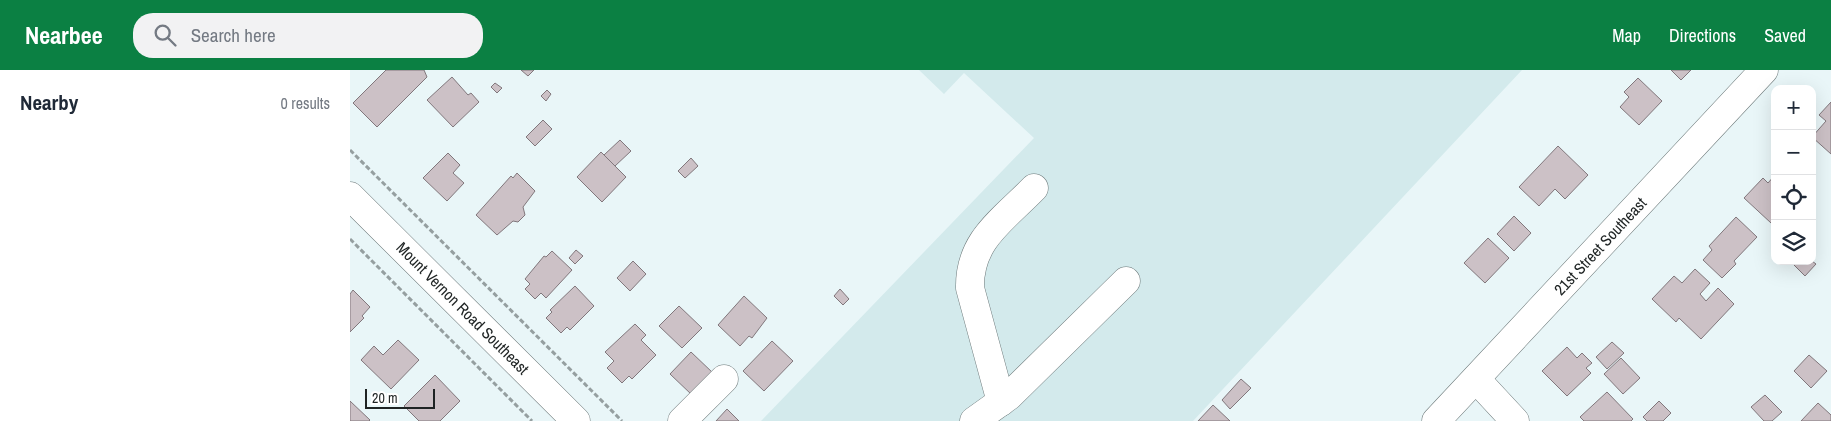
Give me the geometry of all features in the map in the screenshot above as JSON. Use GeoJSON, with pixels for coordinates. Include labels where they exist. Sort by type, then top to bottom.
{"type":"FeatureCollection","features":[{"type":"Feature","properties":{"kind":"street","name":"21st Street Southeast"},"geometry":{"type":"LineString","coordinates":[[1436,421],[1764,70]]}},
{"type":"Feature","properties":{"kind":"street"},"geometry":{"type":"LineString","coordinates":[[1001,402],[970,288],[970,271],[975,253],[982,240],[1034,188]]}},
{"type":"Feature","properties":{"kind":"street","name":"Mount Vernon Road Southeast"},"geometry":{"type":"LineString","coordinates":[[350,196],[576,421]]}},
{"type":"Feature","properties":{"kind":"street"},"geometry":{"type":"LineString","coordinates":[[974,421],[1001,402],[1126,281]]}},
{"type":"Feature","properties":{"kind":"street"},"geometry":{"type":"LineString","coordinates":[[682,421],[724,379]]}},
{"type":"Feature","properties":{"kind":"street"},"geometry":{"type":"LineString","coordinates":[[1476,379],[1515,421]]}},
{"type":"Feature","properties":{"kind":"path"},"geometry":{"type":"LineString","coordinates":[[350,150],[622,421]]}},
{"type":"Feature","properties":{"kind":"path"},"geometry":{"type":"LineString","coordinates":[[350,239],[532,421]]}},
{"type":"Feature","properties":{"kind":"shaded area"},"geometry":{"type":"Polygon","coordinates":[[[919,70],[1522,70],[1193,421],[761,421],[1034,138],[964,73],[944,94],[919,70]]]}},
{"type":"Feature","properties":{"kind":"building"},"geometry":{"type":"Polygon","coordinates":[[[386,70],[424,70],[427,77],[377,127],[353,103],[386,70]]]}},
{"type":"Feature","properties":{"kind":"building"},"geometry":{"type":"Polygon","coordinates":[[[521,70],[534,70],[528,76],[521,70]]]}},
{"type":"Feature","properties":{"kind":"building"},"geometry":{"type":"Polygon","coordinates":[[[1671,70],[1691,70],[1681,80],[1671,70]]]}},
{"type":"Feature","properties":{"kind":"building"},"geometry":{"type":"Polygon","coordinates":[[[452,77],[468,95],[471,93],[479,102],[453,127],[427,100],[452,77]]]}},
{"type":"Feature","properties":{"kind":"building"},"geometry":{"type":"Polygon","coordinates":[[[1638,78],[1662,101],[1639,125],[1620,107],[1629,97],[1624,92],[1638,78]]]}},
{"type":"Feature","properties":{"kind":"building"},"geometry":{"type":"Polygon","coordinates":[[[495,83],[502,88],[497,93],[491,87],[495,83]]]}},
{"type":"Feature","properties":{"kind":"building"},"geometry":{"type":"Polygon","coordinates":[[[547,90],[551,94],[546,101],[541,96],[547,90]]]}},
{"type":"Feature","properties":{"kind":"building"},"geometry":{"type":"Polygon","coordinates":[[[1831,102],[1831,154],[1816,141],[1816,132],[1826,121],[1819,115],[1831,102]]]}},
{"type":"Feature","properties":{"kind":"building"},"geometry":{"type":"Polygon","coordinates":[[[543,120],[552,129],[535,146],[526,137],[543,120]]]}},
{"type":"Feature","properties":{"kind":"building"},"geometry":{"type":"Polygon","coordinates":[[[620,140],[631,151],[615,166],[604,155],[620,140]]]}},
{"type":"Feature","properties":{"kind":"building"},"geometry":{"type":"Polygon","coordinates":[[[1558,146],[1588,175],[1565,199],[1555,189],[1539,206],[1519,187],[1558,146]]]}},
{"type":"Feature","properties":{"kind":"building"},"geometry":{"type":"Polygon","coordinates":[[[601,152],[626,177],[602,202],[577,177],[601,152]]]}},
{"type":"Feature","properties":{"kind":"building"},"geometry":{"type":"Polygon","coordinates":[[[448,153],[460,165],[453,173],[464,183],[447,201],[423,178],[448,153]]]}},
{"type":"Feature","properties":{"kind":"building"},"geometry":{"type":"Polygon","coordinates":[[[691,158],[698,166],[685,178],[678,171],[691,158]]]}},
{"type":"Feature","properties":{"kind":"building"},"geometry":{"type":"Polygon","coordinates":[[[517,173],[535,191],[523,207],[525,215],[518,222],[513,221],[497,235],[476,215],[511,176],[513,178],[517,173]]]}},
{"type":"Feature","properties":{"kind":"building"},"geometry":{"type":"Polygon","coordinates":[[[1763,178],[1768,183],[1771,180],[1771,223],[1744,198],[1763,178]]]}},
{"type":"Feature","properties":{"kind":"building"},"geometry":{"type":"Polygon","coordinates":[[[1514,216],[1531,233],[1514,251],[1497,234],[1514,216]]]}},
{"type":"Feature","properties":{"kind":"building"},"geometry":{"type":"Polygon","coordinates":[[[1736,217],[1757,237],[1734,261],[1736,264],[1722,278],[1703,260],[1712,250],[1709,246],[1736,217]]]}},
{"type":"Feature","properties":{"kind":"building"},"geometry":{"type":"Polygon","coordinates":[[[1488,238],[1509,258],[1485,283],[1464,263],[1488,238]]]}},
{"type":"Feature","properties":{"kind":"building"},"geometry":{"type":"Polygon","coordinates":[[[576,250],[583,256],[575,264],[569,258],[576,250]]]}},
{"type":"Feature","properties":{"kind":"building"},"geometry":{"type":"Polygon","coordinates":[[[552,251],[572,270],[546,298],[541,293],[535,299],[525,289],[530,284],[525,279],[544,256],[546,257],[552,251]]]}},
{"type":"Feature","properties":{"kind":"building"},"geometry":{"type":"Polygon","coordinates":[[[633,261],[646,274],[630,291],[617,278],[633,261]]]}},
{"type":"Feature","properties":{"kind":"building"},"geometry":{"type":"Polygon","coordinates":[[[1794,265],[1815,265],[1805,276],[1794,265]]]}},
{"type":"Feature","properties":{"kind":"building"},"geometry":{"type":"Polygon","coordinates":[[[1695,269],[1710,283],[1700,294],[1706,301],[1718,288],[1734,304],[1701,339],[1679,318],[1676,322],[1652,299],[1674,276],[1682,283],[1695,269]]]}},
{"type":"Feature","properties":{"kind":"building"},"geometry":{"type":"Polygon","coordinates":[[[575,286],[594,306],[570,330],[567,327],[561,333],[546,318],[552,312],[550,310],[575,286]]]}},
{"type":"Feature","properties":{"kind":"building"},"geometry":{"type":"Polygon","coordinates":[[[840,289],[849,299],[843,305],[834,296],[840,289]]]}},
{"type":"Feature","properties":{"kind":"building"},"geometry":{"type":"Polygon","coordinates":[[[353,290],[370,307],[362,316],[364,318],[350,332],[350,294],[353,290]]]}},
{"type":"Feature","properties":{"kind":"building"},"geometry":{"type":"Polygon","coordinates":[[[744,296],[767,318],[752,338],[749,336],[740,346],[718,325],[744,296]]]}},
{"type":"Feature","properties":{"kind":"building"},"geometry":{"type":"Polygon","coordinates":[[[679,306],[702,328],[682,348],[659,326],[679,306]]]}},
{"type":"Feature","properties":{"kind":"building"},"geometry":{"type":"Polygon","coordinates":[[[635,324],[646,335],[641,340],[656,355],[632,379],[629,376],[622,383],[607,368],[614,361],[605,352],[635,324]]]}},
{"type":"Feature","properties":{"kind":"building"},"geometry":{"type":"Polygon","coordinates":[[[398,340],[419,360],[391,389],[361,360],[374,346],[383,355],[398,340]]]}},
{"type":"Feature","properties":{"kind":"building"},"geometry":{"type":"Polygon","coordinates":[[[772,341],[793,361],[764,391],[743,371],[772,341]]]}},
{"type":"Feature","properties":{"kind":"building"},"geometry":{"type":"Polygon","coordinates":[[[1612,342],[1624,353],[1607,369],[1596,357],[1612,342]]]}},
{"type":"Feature","properties":{"kind":"building"},"geometry":{"type":"Polygon","coordinates":[[[1567,347],[1577,358],[1582,353],[1592,363],[1586,368],[1591,373],[1567,396],[1542,371],[1567,347]]]}},
{"type":"Feature","properties":{"kind":"building"},"geometry":{"type":"Polygon","coordinates":[[[691,352],[713,373],[692,395],[670,374],[691,352]]]}},
{"type":"Feature","properties":{"kind":"building"},"geometry":{"type":"Polygon","coordinates":[[[1809,355],[1827,371],[1811,388],[1794,371],[1809,355]]]}},
{"type":"Feature","properties":{"kind":"building"},"geometry":{"type":"Polygon","coordinates":[[[1621,358],[1640,378],[1623,394],[1604,374],[1621,358]]]}},
{"type":"Feature","properties":{"kind":"building"},"geometry":{"type":"Polygon","coordinates":[[[435,375],[460,401],[440,421],[419,421],[404,406],[435,375]]]}},
{"type":"Feature","properties":{"kind":"building"},"geometry":{"type":"Polygon","coordinates":[[[1241,379],[1251,388],[1230,409],[1222,400],[1241,379]]]}},
{"type":"Feature","properties":{"kind":"building"},"geometry":{"type":"Polygon","coordinates":[[[1607,392],[1633,419],[1631,421],[1584,421],[1580,417],[1607,392]]]}},
{"type":"Feature","properties":{"kind":"building"},"geometry":{"type":"Polygon","coordinates":[[[1765,395],[1782,412],[1772,421],[1764,421],[1751,407],[1765,395]]]}},
{"type":"Feature","properties":{"kind":"building"},"geometry":{"type":"Polygon","coordinates":[[[350,401],[370,420],[369,421],[350,421],[350,401]]]}},
{"type":"Feature","properties":{"kind":"building"},"geometry":{"type":"Polygon","coordinates":[[[1659,401],[1671,413],[1663,421],[1647,421],[1643,417],[1659,401]]]}},
{"type":"Feature","properties":{"kind":"building"},"geometry":{"type":"Polygon","coordinates":[[[1818,403],[1831,415],[1831,421],[1801,421],[1818,403]]]}},
{"type":"Feature","properties":{"kind":"building"},"geometry":{"type":"Polygon","coordinates":[[[1213,405],[1230,421],[1198,421],[1213,405]]]}},
{"type":"Feature","properties":{"kind":"building"},"geometry":{"type":"Polygon","coordinates":[[[727,409],[739,421],[716,421],[727,409]]]}}]}
